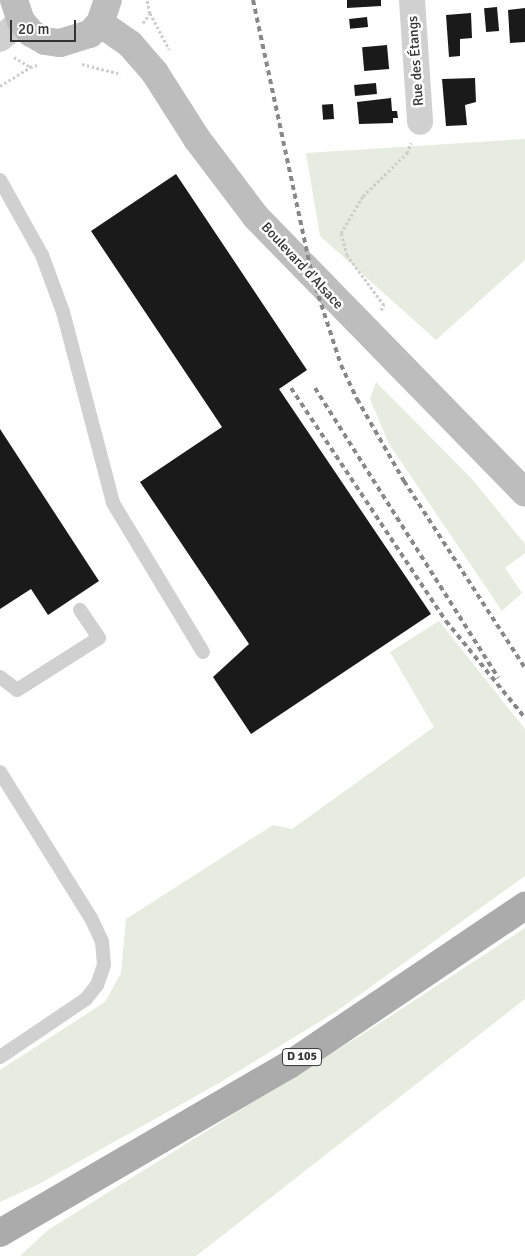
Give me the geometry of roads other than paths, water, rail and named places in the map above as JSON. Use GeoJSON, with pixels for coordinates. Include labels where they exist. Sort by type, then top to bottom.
{"type":"FeatureCollection","features":[{"type":"Feature","properties":{"kind":"main road","name":"Boulevard d'Alsace"},"geometry":{"type":"LineString","coordinates":[[17,11],[45,41],[60,43],[76,41],[90,34],[104,11],[156,73],[197,139],[250,209],[370,336],[525,494]]}},
{"type":"Feature","properties":{"kind":"main road","name":"D 105"},"geometry":{"type":"LineString","coordinates":[[1,1233],[289,1065],[525,906]]}},
{"type":"Feature","properties":{"kind":"street","name":"Rue des Étangs"},"geometry":{"type":"LineString","coordinates":[[412,0],[420,122]]}},
{"type":"Feature","properties":{"kind":"street"},"geometry":{"type":"LineString","coordinates":[[0,39],[17,11]]}},
{"type":"Feature","properties":{"kind":"lane"},"geometry":{"type":"LineString","coordinates":[[0,180],[42,255],[63,312],[113,503],[203,652]]}},
{"type":"Feature","properties":{"kind":"lane"},"geometry":{"type":"LineString","coordinates":[[0,677],[17,690],[98,638],[80,610]]}},
{"type":"Feature","properties":{"kind":"lane"},"geometry":{"type":"LineString","coordinates":[[0,772],[91,918],[102,942],[104,965],[97,984],[86,999],[0,1056]]}},
{"type":"Feature","properties":{"kind":"railway"},"geometry":{"type":"LineString","coordinates":[[253,0],[313,279],[341,365],[357,399],[404,481],[525,668]]}},
{"type":"Feature","properties":{"kind":"railway"},"geometry":{"type":"LineString","coordinates":[[291,388],[446,621],[525,718]]}},
{"type":"Feature","properties":{"kind":"railway"},"geometry":{"type":"LineString","coordinates":[[315,388],[498,678]]}}]}
